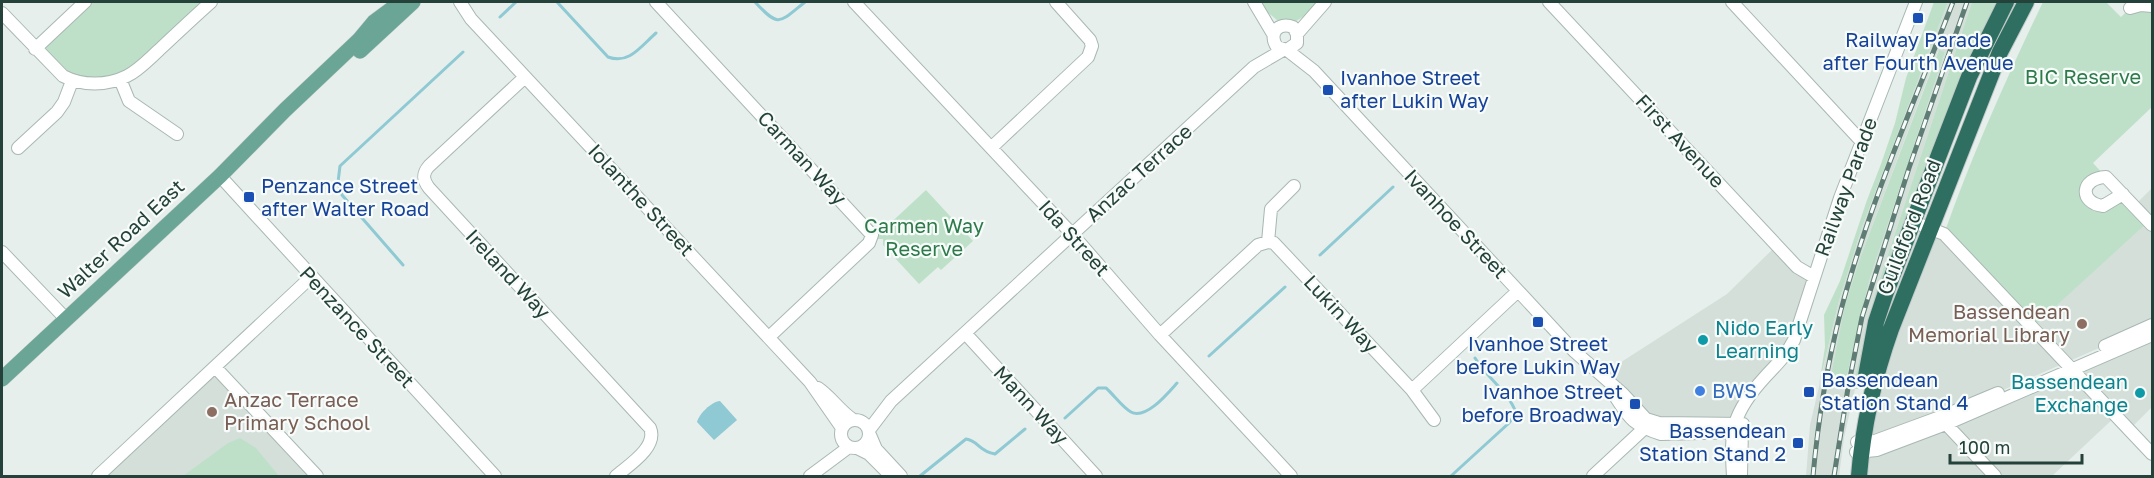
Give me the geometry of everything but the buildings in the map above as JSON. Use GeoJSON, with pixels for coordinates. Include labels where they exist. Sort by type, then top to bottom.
{"type":"FeatureCollection","features":[{"type":"Feature","properties":{"kind":"highway","name":"Guildford Road"},"geometry":{"type":"LineString","coordinates":[[1859,477],[1858,418],[1876,322],[1969,77],[2006,2]]}},
{"type":"Feature","properties":{"kind":"highway","name":"Guildford Road"},"geometry":{"type":"LineString","coordinates":[[1853,477],[1858,447],[1879,365],[2000,52],[2026,2]]}},
{"type":"Feature","properties":{"kind":"main road","name":"Walter Road East"},"geometry":{"type":"LineString","coordinates":[[2,380],[220,176],[359,40],[374,22],[401,2]]}},
{"type":"Feature","properties":{"kind":"main road","name":"Walter Road East"},"geometry":{"type":"LineString","coordinates":[[268,129],[290,117],[413,2]]}},
{"type":"Feature","properties":{"kind":"street"},"geometry":{"type":"LineString","coordinates":[[35,49],[85,2]]}},
{"type":"Feature","properties":{"kind":"street"},"geometry":{"type":"LineString","coordinates":[[2,13],[56,70],[72,81],[87,83],[120,79],[142,65],[211,2]]}},
{"type":"Feature","properties":{"kind":"street","name":"Iolanthe Street"},"geometry":{"type":"LineString","coordinates":[[448,2],[471,19]]}},
{"type":"Feature","properties":{"kind":"street","name":"Iolanthe Street"},"geometry":{"type":"LineString","coordinates":[[460,2],[471,19],[810,382],[847,440],[869,454],[891,477]]}},
{"type":"Feature","properties":{"kind":"street","name":"Carman Way"},"geometry":{"type":"LineString","coordinates":[[656,2],[872,235],[869,243],[769,337]]}},
{"type":"Feature","properties":{"kind":"street","name":"Ida Street"},"geometry":{"type":"LineString","coordinates":[[854,2],[992,147],[1291,477]]}},
{"type":"Feature","properties":{"kind":"street"},"geometry":{"type":"LineString","coordinates":[[992,147],[1088,57],[1092,45],[1090,40],[1056,2]]}},
{"type":"Feature","properties":{"kind":"street","name":"Ivanhoe Street"},"geometry":{"type":"LineString","coordinates":[[1255,2],[1292,31],[1314,70]]}},
{"type":"Feature","properties":{"kind":"street","name":"Ivanhoe Street"},"geometry":{"type":"LineString","coordinates":[[1255,2],[1273,37]]}},
{"type":"Feature","properties":{"kind":"street"},"geometry":{"type":"LineString","coordinates":[[1292,31],[1324,2]]}},
{"type":"Feature","properties":{"kind":"street","name":"First Avenue"},"geometry":{"type":"LineString","coordinates":[[1549,2],[1797,267],[1814,277]]}},
{"type":"Feature","properties":{"kind":"street"},"geometry":{"type":"LineString","coordinates":[[1732,2],[1862,142]]}},
{"type":"Feature","properties":{"kind":"street","name":"Railway Parade"},"geometry":{"type":"LineString","coordinates":[[1741,477],[1738,428],[1746,402],[1764,377],[1788,353],[1794,340],[1840,198],[1916,2]]}},
{"type":"Feature","properties":{"kind":"street"},"geometry":{"type":"LineString","coordinates":[[2130,8],[2141,5],[2152,6]]}},
{"type":"Feature","properties":{"kind":"street"},"geometry":{"type":"LineString","coordinates":[[1277,28],[1292,31],[1293,48],[1285,50],[1277,47],[1273,37],[1277,28]]}},
{"type":"Feature","properties":{"kind":"street","name":"Anzac Terrace"},"geometry":{"type":"LineString","coordinates":[[1254,67],[1273,37]]}},
{"type":"Feature","properties":{"kind":"street","name":"Ivanhoe Street"},"geometry":{"type":"LineString","coordinates":[[1285,50],[1314,70],[1574,351],[1646,418],[1648,425],[1661,434],[1738,428]]}},
{"type":"Feature","properties":{"kind":"street","name":"Anzac Terrace"},"geometry":{"type":"LineString","coordinates":[[891,401],[856,419],[847,440],[867,442],[869,432],[891,401],[1254,67],[1285,50]]}},
{"type":"Feature","properties":{"kind":"street","name":"Ireland Way"},"geometry":{"type":"LineString","coordinates":[[525,77],[429,166],[424,173],[424,178],[429,189],[650,428],[653,434],[649,446],[616,477]]}},
{"type":"Feature","properties":{"kind":"street"},"geometry":{"type":"LineString","coordinates":[[120,79],[129,101],[177,134]]}},
{"type":"Feature","properties":{"kind":"street"},"geometry":{"type":"LineString","coordinates":[[18,148],[57,112],[64,102],[72,81]]}},
{"type":"Feature","properties":{"kind":"street","name":"Penzance Street"},"geometry":{"type":"LineString","coordinates":[[220,176],[495,477]]}},
{"type":"Feature","properties":{"kind":"street"},"geometry":{"type":"LineString","coordinates":[[1160,335],[1258,245],[1268,242],[1271,209],[1294,186]]}},
{"type":"Feature","properties":{"kind":"street"},"geometry":{"type":"LineString","coordinates":[[2122,194],[2152,225]]}},
{"type":"Feature","properties":{"kind":"street"},"geometry":{"type":"LineString","coordinates":[[1914,222],[1944,234],[2152,454]]}},
{"type":"Feature","properties":{"kind":"street","name":"Lukin Way"},"geometry":{"type":"LineString","coordinates":[[1268,242],[1277,246],[1412,390],[1434,420]]}},
{"type":"Feature","properties":{"kind":"street"},"geometry":{"type":"LineString","coordinates":[[2,252],[66,320]]}},
{"type":"Feature","properties":{"kind":"street"},"geometry":{"type":"LineString","coordinates":[[98,477],[311,277]]}},
{"type":"Feature","properties":{"kind":"street"},"geometry":{"type":"LineString","coordinates":[[1412,390],[1518,291]]}},
{"type":"Feature","properties":{"kind":"street"},"geometry":{"type":"LineString","coordinates":[[2070,366],[2152,325]]}},
{"type":"Feature","properties":{"kind":"street","name":"Mann Way"},"geometry":{"type":"LineString","coordinates":[[965,333],[1096,477]]}},
{"type":"Feature","properties":{"kind":"street"},"geometry":{"type":"LineString","coordinates":[[1858,447],[1945,420],[2070,366],[2152,335]]}},
{"type":"Feature","properties":{"kind":"street"},"geometry":{"type":"LineString","coordinates":[[215,367],[317,477]]}},
{"type":"Feature","properties":{"kind":"street","name":"Iolanthe Street"},"geometry":{"type":"LineString","coordinates":[[810,382],[832,398],[845,414],[864,422],[869,432]]}},
{"type":"Feature","properties":{"kind":"street"},"geometry":{"type":"LineString","coordinates":[[1945,420],[1995,477]]}},
{"type":"Feature","properties":{"kind":"street"},"geometry":{"type":"LineString","coordinates":[[1593,477],[1648,425]]}},
{"type":"Feature","properties":{"kind":"street"},"geometry":{"type":"LineString","coordinates":[[1733,477],[1738,428]]}},
{"type":"Feature","properties":{"kind":"street"},"geometry":{"type":"LineString","coordinates":[[869,432],[876,449],[901,477]]}},
{"type":"Feature","properties":{"kind":"street"},"geometry":{"type":"LineString","coordinates":[[814,473],[847,440]]}},
{"type":"Feature","properties":{"kind":"shaded area"},"geometry":{"type":"Polygon","coordinates":[[[1948,2],[1972,2],[1875,293],[1852,389],[1855,389],[1844,438],[1839,476],[1806,476],[1810,425],[1839,301],[1862,227],[1948,2]],[[1938,51],[1862,253],[1829,387],[1844,388],[1870,278],[1945,52],[1938,51]]]}},
{"type":"Feature","properties":{"kind":"shaded area"},"geometry":{"type":"Polygon","coordinates":[[[2152,188],[2152,325],[1943,416],[1862,442],[1930,229],[1944,234],[2134,206],[2152,188]]]}},
{"type":"Feature","properties":{"kind":"shaded area"},"geometry":{"type":"Polygon","coordinates":[[[1777,245],[1814,277],[1796,336],[1734,424],[1659,423],[1601,375],[1727,294],[1777,245]]]}},
{"type":"Feature","properties":{"kind":"shaded area"},"geometry":{"type":"Polygon","coordinates":[[[2152,335],[2152,407],[2129,430],[2116,416],[2052,476],[1859,476],[1861,452],[2152,335]]]}},
{"type":"Feature","properties":{"kind":"shaded area","name":"Anzac Terrace Primary School"},"geometry":{"type":"Polygon","coordinates":[[[215,367],[317,476],[98,476],[215,367]]]}},
{"type":"Feature","properties":{"kind":"green space"},"geometry":{"type":"Polygon","coordinates":[[[85,2],[211,2],[129,75],[72,81],[35,49],[85,2]]]}},
{"type":"Feature","properties":{"kind":"green space"},"geometry":{"type":"Polygon","coordinates":[[[1255,2],[1325,2],[1289,26],[1283,25],[1255,2]]]}},
{"type":"Feature","properties":{"kind":"green space"},"geometry":{"type":"Polygon","coordinates":[[[1934,2],[1948,2],[1862,227],[1839,301],[1819,385],[1825,347],[1824,315],[1840,281],[1895,123],[1906,78],[1934,2]]]}},
{"type":"Feature","properties":{"kind":"green space"},"geometry":{"type":"Polygon","coordinates":[[[1972,2],[2000,2],[1862,368],[1859,389],[1852,389],[1875,293],[1972,2]]]}},
{"type":"Feature","properties":{"kind":"green space","name":"BIC Reserve"},"geometry":{"type":"Polygon","coordinates":[[[2043,2],[2106,2],[2121,17],[2130,8],[2152,6],[2152,107],[2093,163],[2106,177],[2089,182],[2094,205],[2123,194],[2149,221],[2033,327],[1944,234],[1990,116],[2043,2]]]}},
{"type":"Feature","properties":{"kind":"green space"},"geometry":{"type":"Polygon","coordinates":[[[1939,50],[1945,52],[1870,278],[1844,388],[1829,386],[1845,305],[1862,253],[1939,50]]]}},
{"type":"Feature","properties":{"kind":"green space","name":"Carmen Way Reserve"},"geometry":{"type":"Polygon","coordinates":[[[926,190],[973,241],[941,270],[938,267],[919,284],[883,245],[883,239],[872,239],[870,231],[884,229],[926,190]]]}},
{"type":"Feature","properties":{"kind":"green space"},"geometry":{"type":"Polygon","coordinates":[[[240,438],[256,448],[279,476],[183,476],[228,443],[240,438]]]}},
{"type":"Feature","properties":{"kind":"water"},"geometry":{"type":"Polygon","coordinates":[[[720,401],[737,420],[714,440],[697,422],[706,409],[720,401]]]}},
{"type":"Feature","properties":{"kind":"waterway"},"geometry":{"type":"LineString","coordinates":[[500,17],[516,2]]}},
{"type":"Feature","properties":{"kind":"waterway"},"geometry":{"type":"LineString","coordinates":[[557,2],[608,57],[615,59],[628,56],[656,33]]}},
{"type":"Feature","properties":{"kind":"waterway"},"geometry":{"type":"LineString","coordinates":[[755,2],[769,16],[779,20],[790,15],[805,2]]}},
{"type":"Feature","properties":{"kind":"waterway"},"geometry":{"type":"LineString","coordinates":[[403,265],[342,195],[338,182],[340,166],[463,52]]}},
{"type":"Feature","properties":{"kind":"waterway"},"geometry":{"type":"LineString","coordinates":[[1320,255],[1393,187]]}},
{"type":"Feature","properties":{"kind":"waterway"},"geometry":{"type":"LineString","coordinates":[[1209,356],[1285,287]]}},
{"type":"Feature","properties":{"kind":"waterway"},"geometry":{"type":"LineString","coordinates":[[1451,476],[1509,423],[1516,413],[1508,398],[1475,358]]}},
{"type":"Feature","properties":{"kind":"waterway"},"geometry":{"type":"LineString","coordinates":[[1065,418],[1098,388],[1106,388],[1128,410],[1137,413],[1150,409],[1177,383]]}},
{"type":"Feature","properties":{"kind":"waterway"},"geometry":{"type":"LineString","coordinates":[[920,476],[966,439],[985,451],[995,454],[1025,429]]}},
{"type":"Feature","properties":{"kind":"railway"},"geometry":{"type":"LineString","coordinates":[[1813,476],[1827,372],[1852,270],[1893,154],[1953,2]]}},
{"type":"Feature","properties":{"kind":"railway"},"geometry":{"type":"LineString","coordinates":[[1834,476],[1862,317],[1909,168],[1967,2]]}},
{"type":"Feature","properties":{"kind":"place","name":"Railway Parade after Fourth Avenue"},"geometry":{"type":"Point","coordinates":[1918,18]}},
{"type":"Feature","properties":{"kind":"place","name":"Ivanhoe Street after Lukin Way"},"geometry":{"type":"Point","coordinates":[1328,90]}},
{"type":"Feature","properties":{"kind":"place","name":"Penzance Street after Walter Road"},"geometry":{"type":"Point","coordinates":[249,197]}},
{"type":"Feature","properties":{"kind":"place","name":"Ivanhoe Street before Lukin Way"},"geometry":{"type":"Point","coordinates":[1538,322]}},
{"type":"Feature","properties":{"kind":"place","name":"Bassendean Memorial Library"},"geometry":{"type":"Point","coordinates":[2082,324]}},
{"type":"Feature","properties":{"kind":"place","name":"Nido Early Learning"},"geometry":{"type":"Point","coordinates":[1703,340]}},
{"type":"Feature","properties":{"kind":"place","name":"BWS"},"geometry":{"type":"Point","coordinates":[1700,391]}},
{"type":"Feature","properties":{"kind":"place","name":"Bassendean Station Stand 4"},"geometry":{"type":"Point","coordinates":[1809,392]}},
{"type":"Feature","properties":{"kind":"place","name":"Bassendean Exchange"},"geometry":{"type":"Point","coordinates":[2140,393]}},
{"type":"Feature","properties":{"kind":"place","name":"Ivanhoe Street before Broadway"},"geometry":{"type":"Point","coordinates":[1635,404]}},
{"type":"Feature","properties":{"kind":"place","name":"Anzac Terrace Primary School"},"geometry":{"type":"Point","coordinates":[212,412]}},
{"type":"Feature","properties":{"kind":"place","name":"Bassendean Station Stand 2"},"geometry":{"type":"Point","coordinates":[1798,443]}}]}
